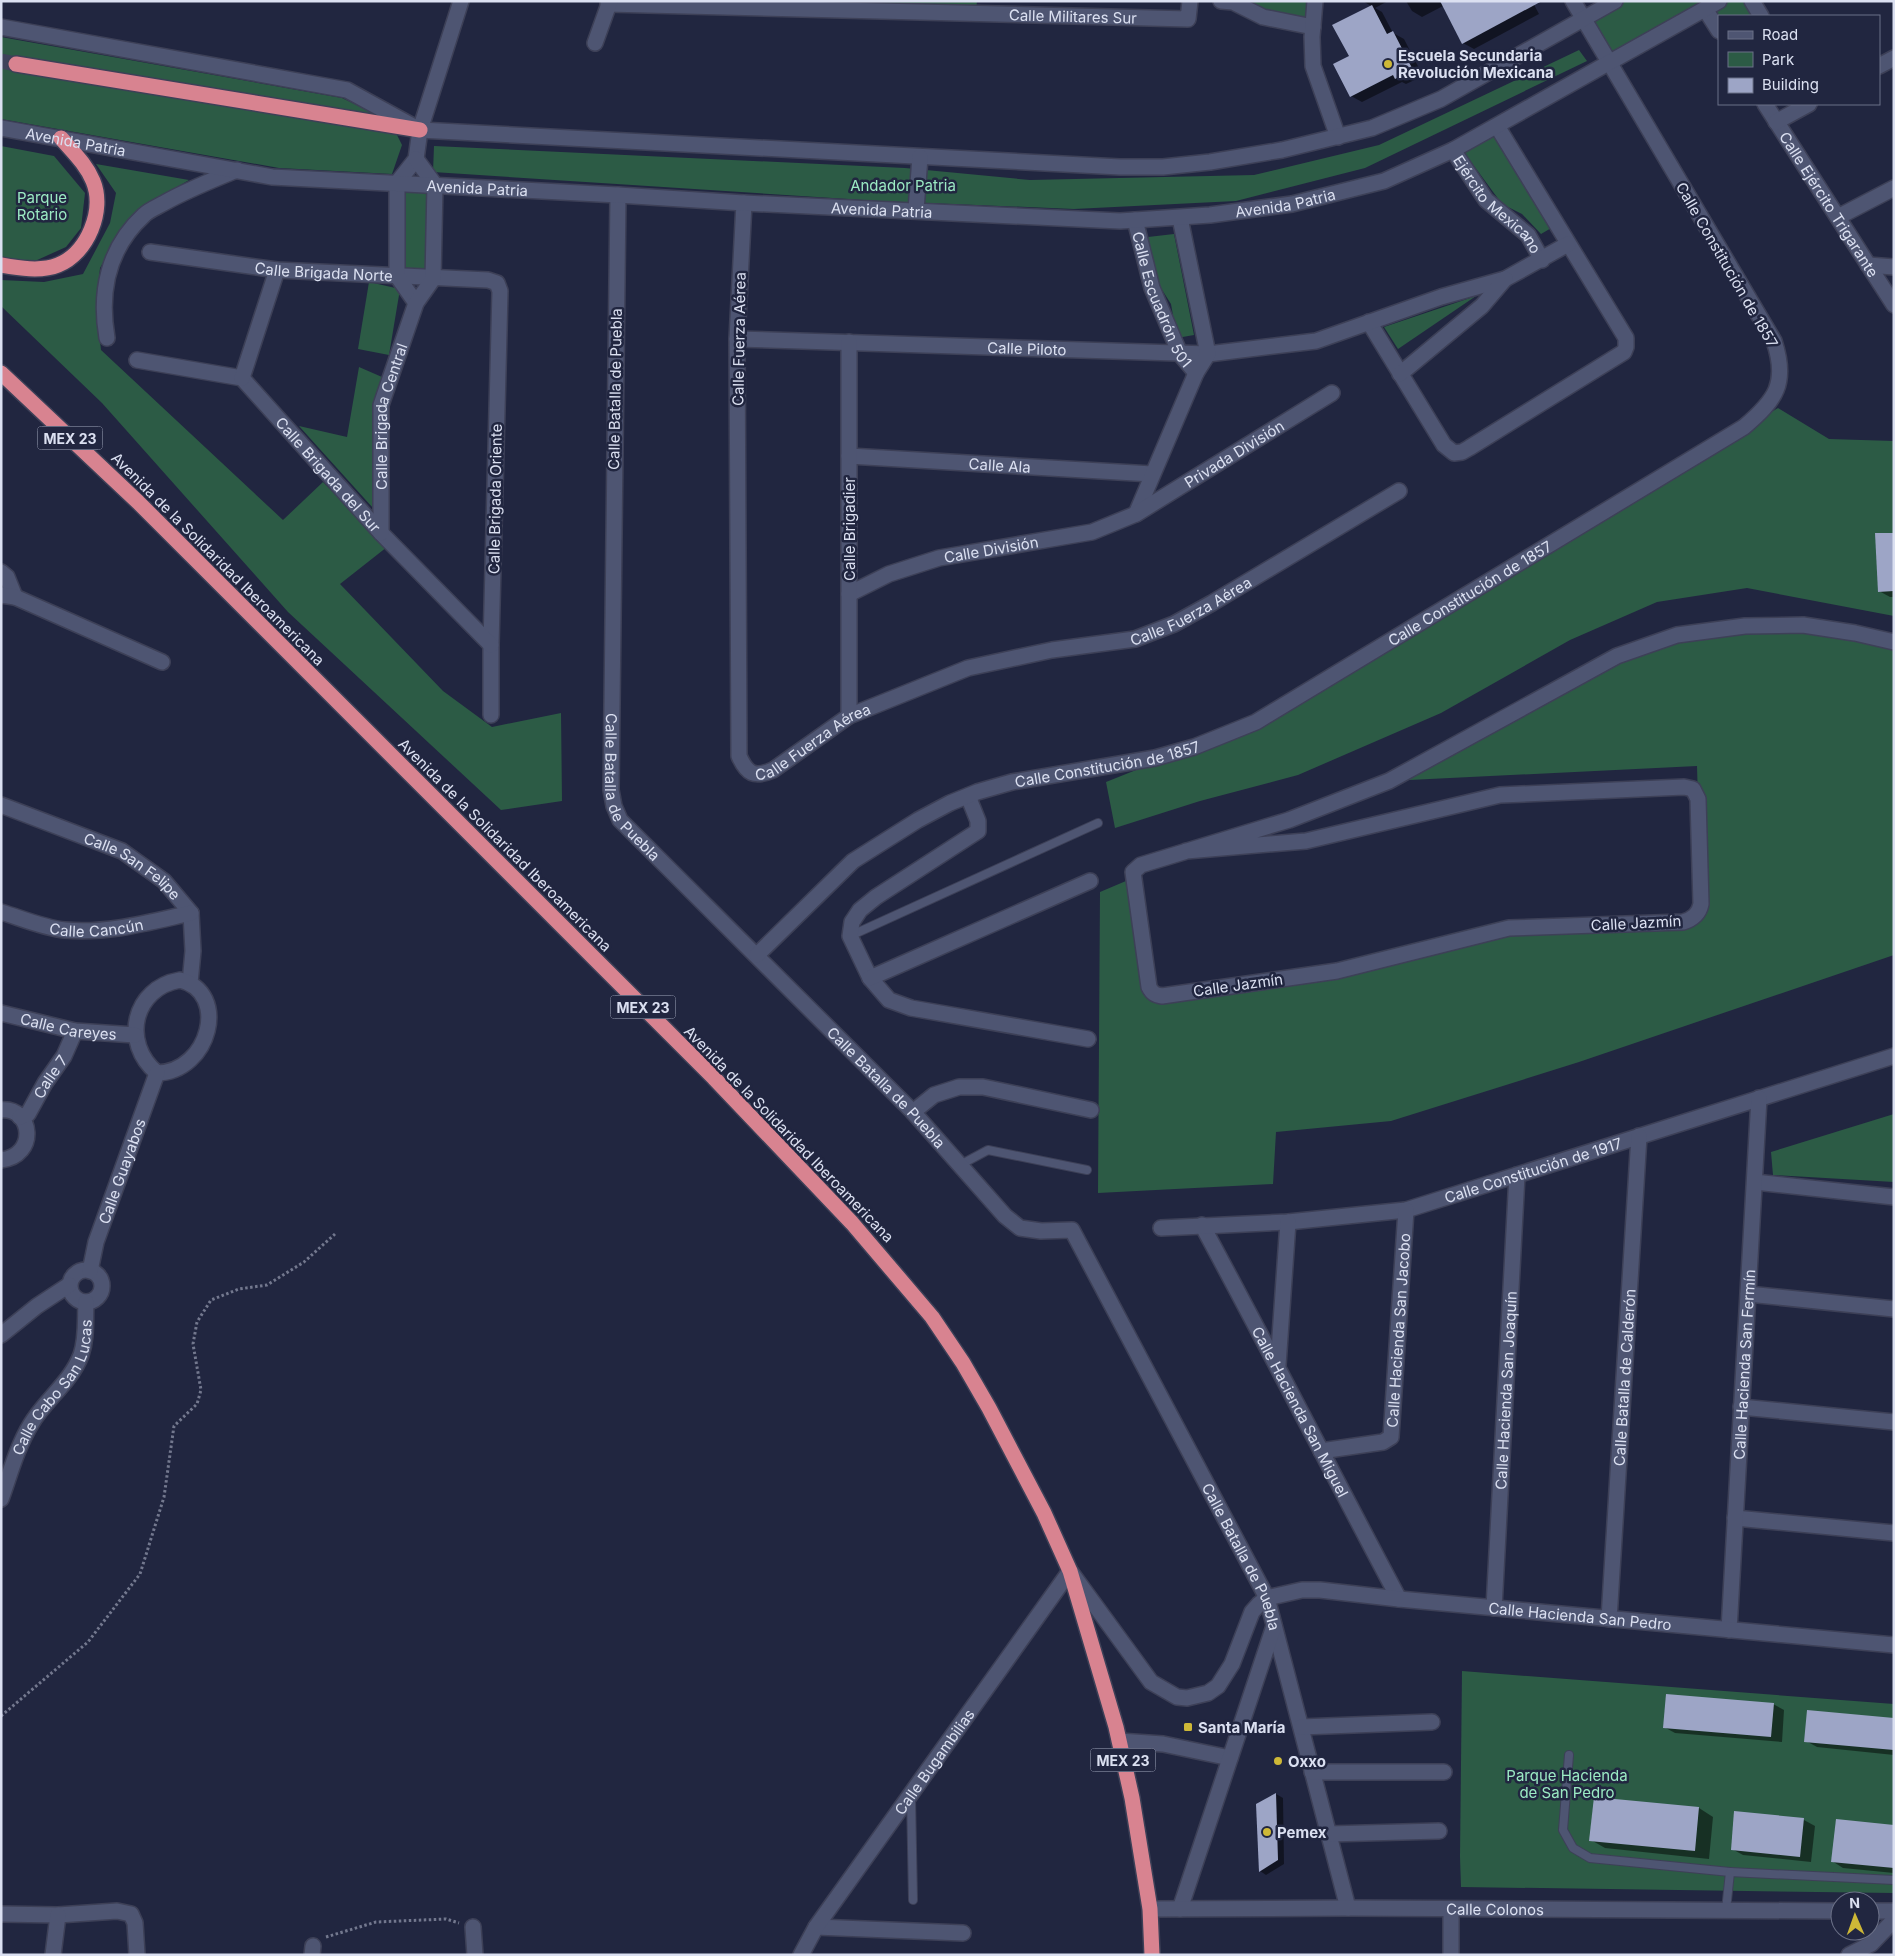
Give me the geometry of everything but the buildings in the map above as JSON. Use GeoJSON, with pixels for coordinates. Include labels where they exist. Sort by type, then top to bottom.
{"type":"FeatureCollection","features":[{"type":"Feature","properties":{"kind":"highway"},"geometry":{"type":"LineString","coordinates":[[16,64],[420,130]]}},
{"type":"Feature","properties":{"kind":"highway"},"geometry":{"type":"LineString","coordinates":[[1,265],[32,269],[58,265],[74,254],[94,224],[98,201],[93,182],[84,164],[61,138]]}},
{"type":"Feature","properties":{"kind":"highway","name":"Avenida de la Solidaridad Iberoamericana"},"geometry":{"type":"LineString","coordinates":[[1,373],[138,502],[714,1078],[863,1236],[932,1316],[963,1363],[989,1408],[1044,1513],[1070,1571],[1099,1663],[1132,1798],[1150,1909],[1152,1955]]}},
{"type":"Feature","properties":{"kind":"street"},"geometry":{"type":"LineString","coordinates":[[416,303],[397,276],[397,183],[416,158],[420,130],[461,1]]}},
{"type":"Feature","properties":{"kind":"street","name":"Calle Militares Sur"},"geometry":{"type":"LineString","coordinates":[[609,3],[986,8],[1188,19],[1190,1]]}},
{"type":"Feature","properties":{"kind":"street"},"geometry":{"type":"LineString","coordinates":[[1221,1],[1233,2],[1263,17],[1313,27]]}},
{"type":"Feature","properties":{"kind":"street"},"geometry":{"type":"LineString","coordinates":[[1315,1],[1313,66],[1338,136]]}},
{"type":"Feature","properties":{"kind":"street","name":"Calle Constitución de 1857"},"geometry":{"type":"LineString","coordinates":[[757,955],[853,861],[918,820],[968,796],[1012,782],[1154,758],[1194,747],[1256,722],[1727,437],[1764,410],[1774,394],[1780,379],[1779,358],[1774,341],[1572,1]]}},
{"type":"Feature","properties":{"kind":"street"},"geometry":{"type":"LineString","coordinates":[[1,27],[347,90],[420,130],[1120,167],[1163,167],[1210,162],[1282,150],[1372,128],[1441,99],[1615,1]]}},
{"type":"Feature","properties":{"kind":"street","name":"Avenida Patria"},"geometry":{"type":"LineString","coordinates":[[1,128],[272,177],[744,203],[1135,220],[1180,218],[1292,204],[1384,181],[1453,150],[1720,1]]}},
{"type":"Feature","properties":{"kind":"street"},"geometry":{"type":"LineString","coordinates":[[1752,1],[1760,15]]}},
{"type":"Feature","properties":{"kind":"street"},"geometry":{"type":"LineString","coordinates":[[595,43],[609,3]]}},
{"type":"Feature","properties":{"kind":"street"},"geometry":{"type":"LineString","coordinates":[[1705,10],[1718,30]]}},
{"type":"Feature","properties":{"kind":"street"},"geometry":{"type":"LineString","coordinates":[[1880,65],[1894,58]]}},
{"type":"Feature","properties":{"kind":"street","name":"Calle Ejército Trigarante"},"geometry":{"type":"LineString","coordinates":[[1766,105],[1894,305]]}},
{"type":"Feature","properties":{"kind":"street"},"geometry":{"type":"LineString","coordinates":[[1776,122],[1804,105]]}},
{"type":"Feature","properties":{"kind":"street"},"geometry":{"type":"LineString","coordinates":[[1369,322],[1444,445],[1454,453],[1462,452],[1469,448],[1620,355],[1626,347],[1626,338],[1497,126]]}},
{"type":"Feature","properties":{"kind":"street","name":"Ejército Mexicano"},"geometry":{"type":"LineString","coordinates":[[1453,150],[1486,200],[1528,236],[1542,260]]}},
{"type":"Feature","properties":{"kind":"street"},"geometry":{"type":"LineString","coordinates":[[916,210],[920,157]]}},
{"type":"Feature","properties":{"kind":"street"},"geometry":{"type":"LineString","coordinates":[[416,158],[434,185],[433,279]]}},
{"type":"Feature","properties":{"kind":"street"},"geometry":{"type":"LineString","coordinates":[[107,338],[104,291],[110,265],[127,235],[144,214],[187,190],[237,170]]}},
{"type":"Feature","properties":{"kind":"street"},"geometry":{"type":"LineString","coordinates":[[1838,217],[1894,188]]}},
{"type":"Feature","properties":{"kind":"street","name":"Calle Batalla de Puebla"},"geometry":{"type":"LineString","coordinates":[[618,195],[611,790],[614,806],[620,820],[913,1112],[1005,1216],[1020,1228],[1072,1230],[1267,1598],[1348,1908]]}},
{"type":"Feature","properties":{"kind":"street","name":"Calle Fuerza Aérea"},"geometry":{"type":"LineString","coordinates":[[744,203],[737,339],[739,756],[744,768],[754,774],[764,774],[773,770],[849,716],[968,668],[1052,650],[1135,639],[1174,624],[1399,490]]}},
{"type":"Feature","properties":{"kind":"street","name":"Calle Escuadrón 501"},"geometry":{"type":"LineString","coordinates":[[1136,514],[1196,373],[1208,354],[1180,218]]}},
{"type":"Feature","properties":{"kind":"street","name":"Calle Escuadrón 501"},"geometry":{"type":"LineString","coordinates":[[1135,220],[1152,288],[1180,354],[1196,373]]}},
{"type":"Feature","properties":{"kind":"street"},"geometry":{"type":"LineString","coordinates":[[1400,374],[1482,306],[1505,279],[1568,244]]}},
{"type":"Feature","properties":{"kind":"street","name":"Calle Brigada Norte"},"geometry":{"type":"LineString","coordinates":[[150,252],[278,270],[433,279],[488,280],[497,284]]}},
{"type":"Feature","properties":{"kind":"street"},"geometry":{"type":"LineString","coordinates":[[1868,265],[1894,267]]}},
{"type":"Feature","properties":{"kind":"street"},"geometry":{"type":"LineString","coordinates":[[136,360],[242,378],[278,270]]}},
{"type":"Feature","properties":{"kind":"street","name":"Calle Brigada Central"},"geometry":{"type":"LineString","coordinates":[[381,533],[381,406],[416,303],[433,279]]}},
{"type":"Feature","properties":{"kind":"street","name":"Calle Piloto"},"geometry":{"type":"LineString","coordinates":[[737,339],[1208,354],[1316,341],[1441,297],[1505,279]]}},
{"type":"Feature","properties":{"kind":"street","name":"Calle Brigada Oriente"},"geometry":{"type":"LineString","coordinates":[[491,715],[500,291],[497,284]]}},
{"type":"Feature","properties":{"kind":"street","name":"Calle Brigadier"},"geometry":{"type":"LineString","coordinates":[[849,342],[849,716]]}},
{"type":"Feature","properties":{"kind":"street","name":"Calle Brigada del Sur"},"geometry":{"type":"LineString","coordinates":[[242,378],[381,533],[491,645]]}},
{"type":"Feature","properties":{"kind":"street","name":"Privada División"},"geometry":{"type":"LineString","coordinates":[[1136,514],[1332,393]]}},
{"type":"Feature","properties":{"kind":"street","name":"Calle Ala"},"geometry":{"type":"LineString","coordinates":[[849,456],[1152,474]]}},
{"type":"Feature","properties":{"kind":"street","name":"Calle División"},"geometry":{"type":"LineString","coordinates":[[849,594],[889,574],[939,558],[1092,532],[1136,514]]}},
{"type":"Feature","properties":{"kind":"street"},"geometry":{"type":"LineString","coordinates":[[1,572],[7,577],[8,596],[162,662]]}},
{"type":"Feature","properties":{"kind":"street","name":"Calle Jazmín"},"geometry":{"type":"LineString","coordinates":[[1186,851],[1306,841],[1500,795],[1684,787],[1693,789],[1698,799],[1701,904],[1700,911],[1695,916],[1683,922],[1509,928],[1337,971],[1156,996],[1149,987],[1133,872],[1141,865],[1186,851],[1289,820],[1389,781],[1617,656],[1677,635],[1745,626],[1803,625],[1855,633],[1894,642]]}},
{"type":"Feature","properties":{"kind":"street"},"geometry":{"type":"LineString","coordinates":[[968,796],[980,826],[978,831],[876,897],[860,910],[852,922],[850,936],[870,978],[889,1000],[911,1008],[1088,1039]]}},
{"type":"Feature","properties":{"kind":"street","name":"Calle San Felipe"},"geometry":{"type":"LineString","coordinates":[[1,805],[122,851],[164,881],[191,913],[193,951],[190,982]]}},
{"type":"Feature","properties":{"kind":"street"},"geometry":{"type":"LineString","coordinates":[[870,978],[1090,881]]}},
{"type":"Feature","properties":{"kind":"street","name":"Calle Cancún"},"geometry":{"type":"LineString","coordinates":[[1,912],[63,930],[97,931],[132,926],[191,913]]}},
{"type":"Feature","properties":{"kind":"street"},"geometry":{"type":"LineString","coordinates":[[180,980],[190,982],[197,988],[206,1003],[208,1026],[206,1038],[194,1058],[183,1066],[167,1073],[156,1073],[137,1048],[135,1035],[138,1012],[151,994],[160,986],[180,980]]}},
{"type":"Feature","properties":{"kind":"street","name":"Calle Careyes"},"geometry":{"type":"LineString","coordinates":[[1,1013],[75,1031],[135,1035]]}},
{"type":"Feature","properties":{"kind":"street","name":"Calle 7"},"geometry":{"type":"LineString","coordinates":[[20,1117],[28,1114],[45,1083],[64,1056],[75,1031]]}},
{"type":"Feature","properties":{"kind":"street","name":"Calle Constitución de 1917"},"geometry":{"type":"LineString","coordinates":[[1161,1228],[1288,1222],[1406,1210],[1894,1056]]}},
{"type":"Feature","properties":{"kind":"street","name":"Calle Guayabos"},"geometry":{"type":"LineString","coordinates":[[90,1271],[96,1242],[156,1073]]}},
{"type":"Feature","properties":{"kind":"street"},"geometry":{"type":"LineString","coordinates":[[913,1112],[934,1095],[959,1086],[982,1087],[1091,1110]]}},
{"type":"Feature","properties":{"kind":"street","name":"Calle Hacienda San Fermín"},"geometry":{"type":"LineString","coordinates":[[1729,1630],[1759,1098]]}},
{"type":"Feature","properties":{"kind":"street"},"geometry":{"type":"LineString","coordinates":[[1,1110],[6,1110],[20,1117],[27,1129],[27,1140],[21,1152],[11,1159],[1,1160]]}},
{"type":"Feature","properties":{"kind":"street","name":"Calle Batalla de Calderón"},"geometry":{"type":"LineString","coordinates":[[1609,1619],[1639,1136]]}},
{"type":"Feature","properties":{"kind":"street","name":"Calle Hacienda San Joaquín"},"geometry":{"type":"LineString","coordinates":[[1494,1608],[1517,1174]]}},
{"type":"Feature","properties":{"kind":"street"},"geometry":{"type":"LineString","coordinates":[[1755,1182],[1894,1197]]}},
{"type":"Feature","properties":{"kind":"street","name":"Calle Hacienda San Jacobo"},"geometry":{"type":"LineString","coordinates":[[1321,1451],[1383,1442],[1391,1437],[1406,1210]]}},
{"type":"Feature","properties":{"kind":"street"},"geometry":{"type":"LineString","coordinates":[[1278,1365],[1288,1222]]}},
{"type":"Feature","properties":{"kind":"street","name":"Calle Hacienda San Miguel"},"geometry":{"type":"LineString","coordinates":[[1202,1225],[1278,1365],[1399,1600]]}},
{"type":"Feature","properties":{"kind":"street"},"geometry":{"type":"LineString","coordinates":[[90,1271],[100,1278],[101,1291],[97,1298],[91,1302],[75,1299],[70,1292],[73,1277],[79,1272],[90,1271]]}},
{"type":"Feature","properties":{"kind":"street"},"geometry":{"type":"LineString","coordinates":[[1,1335],[37,1306],[70,1285]]}},
{"type":"Feature","properties":{"kind":"street"},"geometry":{"type":"LineString","coordinates":[[1748,1294],[1894,1309]]}},
{"type":"Feature","properties":{"kind":"street","name":"Calle Cabo San Lucas"},"geometry":{"type":"LineString","coordinates":[[1,1499],[23,1438],[42,1408],[72,1371],[80,1356],[85,1339],[86,1302]]}},
{"type":"Feature","properties":{"kind":"street"},"geometry":{"type":"LineString","coordinates":[[1742,1407],[1894,1422]]}},
{"type":"Feature","properties":{"kind":"street"},"geometry":{"type":"LineString","coordinates":[[1735,1518],[1894,1533]]}},
{"type":"Feature","properties":{"kind":"street"},"geometry":{"type":"LineString","coordinates":[[1070,1571],[1150,1682],[1177,1697],[1197,1697],[1208,1693],[1218,1686],[1232,1664],[1252,1612],[1258,1604],[1267,1598]]}},
{"type":"Feature","properties":{"kind":"street","name":"Calle Bugambilias"},"geometry":{"type":"LineString","coordinates":[[801,1955],[816,1927],[1070,1571]]}},
{"type":"Feature","properties":{"kind":"street","name":"Calle Hacienda San Pedro"},"geometry":{"type":"LineString","coordinates":[[1267,1598],[1302,1590],[1320,1590],[1399,1600],[1894,1645]]}},
{"type":"Feature","properties":{"kind":"street"},"geometry":{"type":"LineString","coordinates":[[1180,1909],[1274,1625]]}},
{"type":"Feature","properties":{"kind":"street"},"geometry":{"type":"LineString","coordinates":[[1300,1727],[1432,1722]]}},
{"type":"Feature","properties":{"kind":"street"},"geometry":{"type":"LineString","coordinates":[[1119,1741],[1163,1744],[1230,1758]]}},
{"type":"Feature","properties":{"kind":"street"},"geometry":{"type":"LineString","coordinates":[[1312,1772],[1444,1772]]}},
{"type":"Feature","properties":{"kind":"street"},"geometry":{"type":"LineString","coordinates":[[1329,1834],[1439,1831]]}},
{"type":"Feature","properties":{"kind":"street","name":"Calle Colonos"},"geometry":{"type":"LineString","coordinates":[[1150,1909],[1348,1908],[1830,1911]]}},
{"type":"Feature","properties":{"kind":"street"},"geometry":{"type":"LineString","coordinates":[[1451,1909],[1451,1955]]}},
{"type":"Feature","properties":{"kind":"street"},"geometry":{"type":"LineString","coordinates":[[1,1914],[58,1915],[117,1910],[131,1914],[135,1923],[137,1955]]}},
{"type":"Feature","properties":{"kind":"street"},"geometry":{"type":"LineString","coordinates":[[1880,1911],[1894,1911]]}},
{"type":"Feature","properties":{"kind":"street"},"geometry":{"type":"LineString","coordinates":[[53,1955],[58,1915]]}},
{"type":"Feature","properties":{"kind":"street"},"geometry":{"type":"LineString","coordinates":[[1849,1955],[1871,1944],[1894,1920]]}},
{"type":"Feature","properties":{"kind":"street"},"geometry":{"type":"LineString","coordinates":[[473,1927],[475,1955]]}},
{"type":"Feature","properties":{"kind":"street"},"geometry":{"type":"LineString","coordinates":[[816,1927],[963,1933]]}},
{"type":"Feature","properties":{"kind":"lane"},"geometry":{"type":"LineString","coordinates":[[850,936],[1098,823]]}},
{"type":"Feature","properties":{"kind":"lane"},"geometry":{"type":"LineString","coordinates":[[960,1165],[984,1151],[992,1150],[1087,1170]]}},
{"type":"Feature","properties":{"kind":"lane"},"geometry":{"type":"LineString","coordinates":[[1569,1756],[1563,1830],[1573,1848],[1590,1858],[1730,1872],[1894,1880]]}},
{"type":"Feature","properties":{"kind":"lane"},"geometry":{"type":"LineString","coordinates":[[911,1794],[913,1900]]}},
{"type":"Feature","properties":{"kind":"lane"},"geometry":{"type":"LineString","coordinates":[[1726,1910],[1730,1872]]}},
{"type":"Feature","properties":{"kind":"path"},"geometry":{"type":"LineString","coordinates":[[1,1716],[88,1642],[140,1574],[164,1497],[174,1426],[197,1404],[201,1390],[193,1344],[197,1322],[211,1300],[238,1289],[266,1285],[304,1262],[335,1234]]}},
{"type":"Feature","properties":{"kind":"path"},"geometry":{"type":"LineString","coordinates":[[313,1950],[324,1938],[376,1922],[446,1919],[473,1927]]}},
{"type":"Feature","properties":{"kind":"green space"},"geometry":{"type":"Polygon","coordinates":[[[874,1],[977,1],[976,10],[874,7],[874,1]]]}},
{"type":"Feature","properties":{"kind":"green space"},"geometry":{"type":"Polygon","coordinates":[[[1221,1],[1315,1],[1313,24],[1221,1]]]}},
{"type":"Feature","properties":{"kind":"green space"},"geometry":{"type":"Polygon","coordinates":[[[1615,1],[1713,1],[1613,55],[1588,17],[1615,1]]]}},
{"type":"Feature","properties":{"kind":"green space"},"geometry":{"type":"Polygon","coordinates":[[[1719,1],[1752,1],[1760,15],[1718,15],[1718,29],[1705,9],[1719,1]]]}},
{"type":"Feature","properties":{"kind":"green space"},"geometry":{"type":"Polygon","coordinates":[[[1,37],[342,98],[390,121],[402,145],[392,174],[279,168],[1,119],[1,37]]]}},
{"type":"Feature","properties":{"kind":"green space","name":"Andador Patria"},"geometry":{"type":"Polygon","coordinates":[[[1579,50],[1587,61],[1365,168],[1236,201],[1074,209],[879,201],[433,172],[434,146],[905,168],[1030,180],[1254,175],[1379,145],[1579,50]]]}},
{"type":"Feature","properties":{"kind":"green space"},"geometry":{"type":"Polygon","coordinates":[[[1494,133],[1553,227],[1541,234],[1522,214],[1502,204],[1463,151],[1494,133]]]}},
{"type":"Feature","properties":{"kind":"green space","name":"Parque Rotario"},"geometry":{"type":"Polygon","coordinates":[[[1,146],[54,156],[85,193],[81,228],[66,247],[35,261],[1,259],[1,146]]]}},
{"type":"Feature","properties":{"kind":"green space"},"geometry":{"type":"Polygon","coordinates":[[[96,164],[189,180],[138,210],[118,236],[100,268],[96,306],[101,350],[283,520],[323,482],[387,547],[340,584],[443,691],[492,727],[561,713],[562,801],[501,810],[288,612],[102,403],[1,306],[1,280],[44,282],[83,274],[110,223],[116,193],[96,164]]]}},
{"type":"Feature","properties":{"kind":"green space"},"geometry":{"type":"Polygon","coordinates":[[[397,183],[431,185],[433,279],[397,276],[397,183]]]}},
{"type":"Feature","properties":{"kind":"green space"},"geometry":{"type":"Polygon","coordinates":[[[1174,234],[1194,335],[1177,338],[1171,304],[1159,285],[1148,237],[1174,234]]]}},
{"type":"Feature","properties":{"kind":"green space"},"geometry":{"type":"Polygon","coordinates":[[[369,282],[400,289],[389,355],[358,349],[369,282]]]}},
{"type":"Feature","properties":{"kind":"green space"},"geometry":{"type":"Polygon","coordinates":[[[1476,296],[1398,349],[1384,327],[1476,296]]]}},
{"type":"Feature","properties":{"kind":"green space"},"geometry":{"type":"Polygon","coordinates":[[[359,367],[382,377],[373,426],[373,508],[299,426],[347,437],[359,367]]]}},
{"type":"Feature","properties":{"kind":"green space"},"geometry":{"type":"Polygon","coordinates":[[[1778,408],[1829,439],[1894,441],[1894,616],[1747,588],[1657,602],[1570,640],[1441,713],[1298,775],[1200,801],[1115,828],[1106,782],[1256,722],[1778,408]]]}},
{"type":"Feature","properties":{"kind":"green space"},"geometry":{"type":"Polygon","coordinates":[[[1745,626],[1894,642],[1894,955],[1579,1062],[1391,1121],[1276,1132],[1273,1184],[1098,1193],[1100,892],[1133,878],[1152,992],[1337,971],[1509,928],[1690,920],[1701,904],[1697,766],[1389,781],[1617,656],[1745,626]]]}},
{"type":"Feature","properties":{"kind":"green space"},"geometry":{"type":"Polygon","coordinates":[[[1894,1114],[1894,1182],[1773,1175],[1771,1152],[1894,1114]]]}},
{"type":"Feature","properties":{"kind":"green space","name":"Parque Hacienda de San Pedro"},"geometry":{"type":"Polygon","coordinates":[[[1462,1671],[1894,1704],[1894,1893],[1880,1893],[1880,1891],[1830,1892],[1461,1887],[1462,1671]]]}},
{"type":"Feature","properties":{"kind":"tunnel"},"geometry":{"type":"LineString","coordinates":[[1,61],[16,64]]}},
{"type":"Feature","properties":{"kind":"place","name":"Escuela Secundaria Revolución Mexicana"},"geometry":{"type":"Point","coordinates":[1388,64]}},
{"type":"Feature","properties":{"kind":"place","name":"Santa María"},"geometry":{"type":"Point","coordinates":[1188,1727]}},
{"type":"Feature","properties":{"kind":"place","name":"Oxxo"},"geometry":{"type":"Point","coordinates":[1278,1761]}},
{"type":"Feature","properties":{"kind":"place","name":"Pemex"},"geometry":{"type":"Point","coordinates":[1267,1832]}}]}
